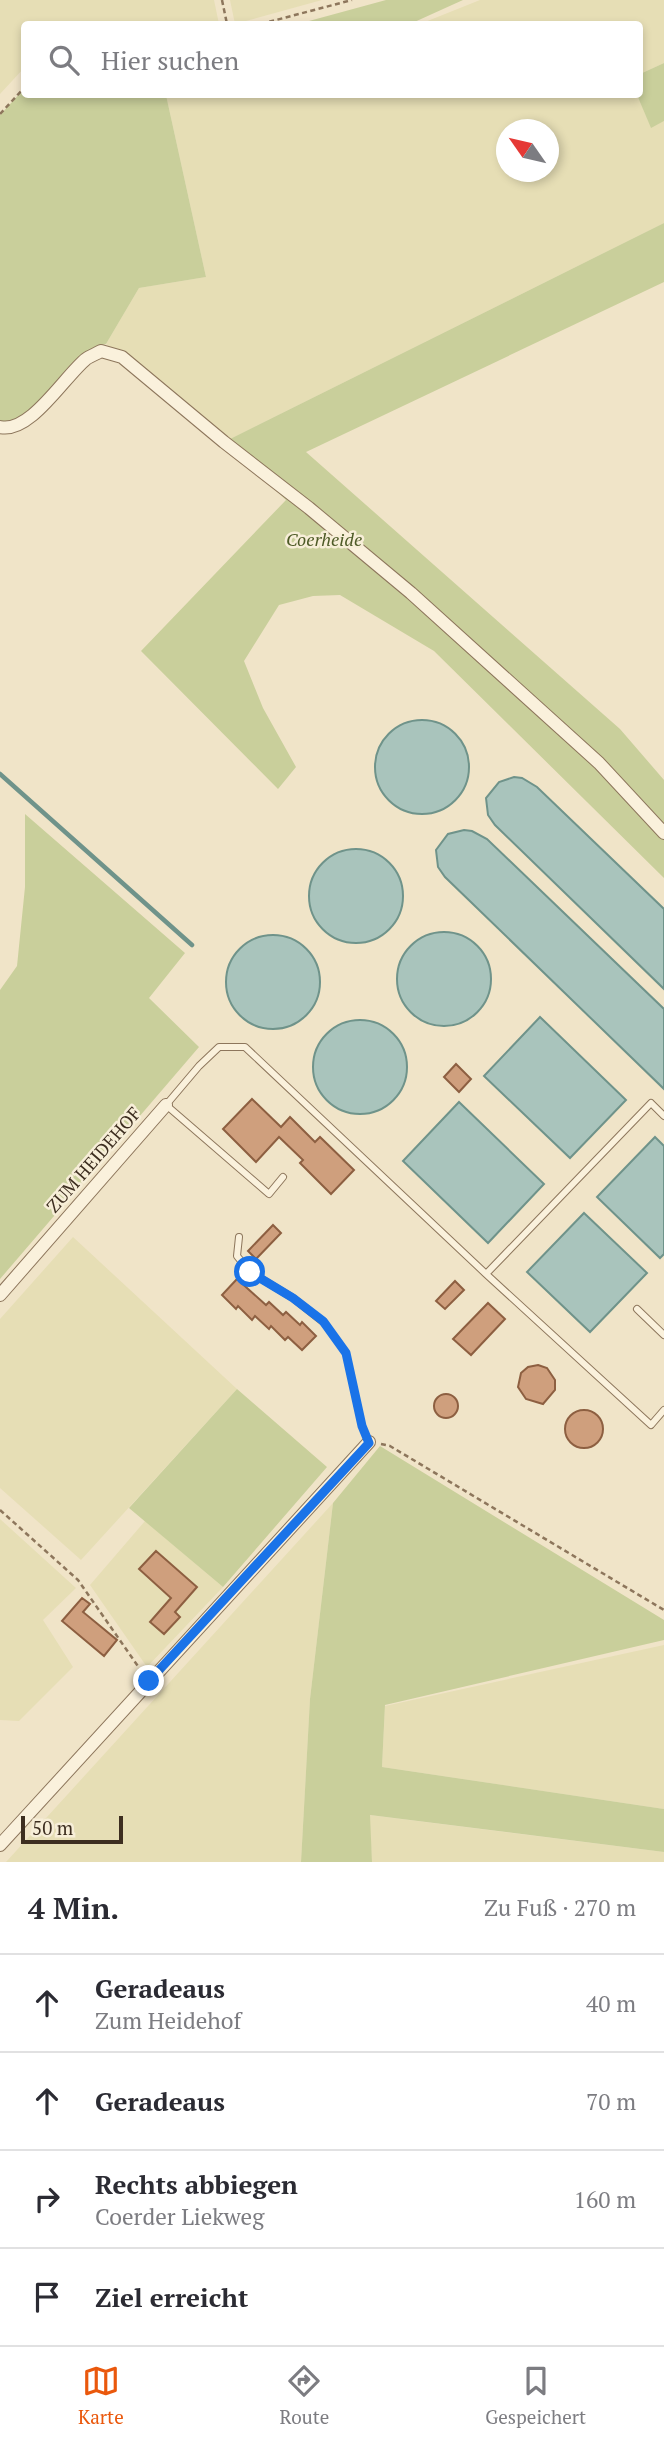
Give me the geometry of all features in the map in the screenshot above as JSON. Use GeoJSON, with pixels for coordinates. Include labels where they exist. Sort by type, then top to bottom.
{"type":"FeatureCollection","features":[{"type":"Feature","properties":{"kind":"street"},"geometry":{"type":"LineString","coordinates":[[0,427],[8,429],[24,423],[87,359],[101,351],[121,357],[411,593],[599,764],[664,833]]}},
{"type":"Feature","properties":{"kind":"street","name":"ZUM HEIDEHOF"},"geometry":{"type":"LineString","coordinates":[[0,1295],[166,1105]]}},
{"type":"Feature","properties":{"kind":"street"},"geometry":{"type":"LineString","coordinates":[[0,1845],[369,1443]]}},
{"type":"Feature","properties":{"kind":"lane"},"geometry":{"type":"LineString","coordinates":[[166,1105],[199,1066],[219,1048],[244,1047],[651,1426],[664,1410]]}},
{"type":"Feature","properties":{"kind":"lane"},"geometry":{"type":"LineString","coordinates":[[486,1274],[651,1103],[664,1115]]}},
{"type":"Feature","properties":{"kind":"lane","name":"ZUM HEIDEHOF"},"geometry":{"type":"LineString","coordinates":[[166,1105],[269,1195],[283,1177]]}},
{"type":"Feature","properties":{"kind":"lane"},"geometry":{"type":"LineString","coordinates":[[239,1237],[237,1256],[250,1272],[293,1298],[323,1321]]}},
{"type":"Feature","properties":{"kind":"lane"},"geometry":{"type":"LineString","coordinates":[[637,1309],[664,1335]]}},
{"type":"Feature","properties":{"kind":"path"},"geometry":{"type":"LineString","coordinates":[[222,0],[226,21]]}},
{"type":"Feature","properties":{"kind":"path"},"geometry":{"type":"LineString","coordinates":[[272,21],[352,0]]}},
{"type":"Feature","properties":{"kind":"path"},"geometry":{"type":"LineString","coordinates":[[0,114],[21,91]]}},
{"type":"Feature","properties":{"kind":"path"},"geometry":{"type":"LineString","coordinates":[[323,1321],[346,1353],[362,1426],[369,1443],[390,1446],[664,1610]]}},
{"type":"Feature","properties":{"kind":"path"},"geometry":{"type":"LineString","coordinates":[[0,1510],[78,1580],[149,1681]]}},
{"type":"Feature","properties":{"kind":"shaded area"},"geometry":{"type":"Polygon","coordinates":[[[0,0],[214,0],[218,21],[21,21],[21,71],[0,94],[0,0]]]}},
{"type":"Feature","properties":{"kind":"shaded area"},"geometry":{"type":"Polygon","coordinates":[[[230,0],[322,0],[246,21],[234,21],[230,0]]]}},
{"type":"Feature","properties":{"kind":"shaded area"},"geometry":{"type":"Polygon","coordinates":[[[480,0],[664,0],[664,63],[643,73],[643,21],[428,21],[480,0]]]}},
{"type":"Feature","properties":{"kind":"shaded area"},"geometry":{"type":"Polygon","coordinates":[[[167,98],[638,98],[651,127],[664,121],[664,223],[224,442],[106,344],[139,288],[206,277],[167,98]]]}},
{"type":"Feature","properties":{"kind":"shaded area"},"geometry":{"type":"Polygon","coordinates":[[[73,1237],[237,1389],[81,1560],[0,1488],[0,1319],[73,1237]]]}},
{"type":"Feature","properties":{"kind":"shaded area"},"geometry":{"type":"Polygon","coordinates":[[[333,1503],[310,1699],[301,1862],[6,1862],[333,1503]]]}},
{"type":"Feature","properties":{"kind":"shaded area"},"geometry":{"type":"Polygon","coordinates":[[[0,1519],[76,1588],[43,1620],[73,1667],[19,1721],[0,1720],[0,1519]]]}},
{"type":"Feature","properties":{"kind":"shaded area"},"geometry":{"type":"Polygon","coordinates":[[[145,1521],[223,1587],[147,1667],[90,1585],[145,1521]]]}},
{"type":"Feature","properties":{"kind":"shaded area"},"geometry":{"type":"Polygon","coordinates":[[[664,1645],[664,1809],[382,1767],[385,1706],[664,1645]]]}},
{"type":"Feature","properties":{"kind":"shaded area"},"geometry":{"type":"Polygon","coordinates":[[[369,1815],[664,1852],[664,1862],[372,1862],[369,1815]]]}},
{"type":"Feature","properties":{"kind":"green space"},"geometry":{"type":"Polygon","coordinates":[[[386,0],[463,0],[417,21],[309,21],[386,0]]]}},
{"type":"Feature","properties":{"kind":"green space"},"geometry":{"type":"Polygon","coordinates":[[[664,63],[664,121],[651,128],[638,98],[643,98],[643,73],[664,63]]]}},
{"type":"Feature","properties":{"kind":"green space"},"geometry":{"type":"Polygon","coordinates":[[[21,92],[21,98],[167,98],[206,277],[139,288],[106,344],[83,355],[21,420],[0,423],[0,115],[21,92]]]}},
{"type":"Feature","properties":{"kind":"green space","name":"Coerheide"},"geometry":{"type":"Polygon","coordinates":[[[664,223],[664,282],[306,452],[620,729],[664,780],[664,878],[434,651],[340,595],[313,596],[279,605],[244,661],[263,708],[296,767],[278,789],[141,651],[286,500],[224,442],[664,223]]]}},
{"type":"Feature","properties":{"kind":"green space"},"geometry":{"type":"Polygon","coordinates":[[[25,814],[185,953],[149,998],[199,1047],[0,1279],[0,990],[17,966],[25,887],[25,814]]]}},
{"type":"Feature","properties":{"kind":"green space"},"geometry":{"type":"Polygon","coordinates":[[[237,1389],[327,1467],[223,1587],[129,1508],[237,1389]]]}},
{"type":"Feature","properties":{"kind":"green space"},"geometry":{"type":"Polygon","coordinates":[[[380,1446],[664,1620],[664,1640],[385,1705],[382,1767],[664,1809],[664,1852],[370,1815],[372,1862],[301,1862],[310,1699],[333,1503],[380,1446]]]}},
{"type":"Feature","properties":{"kind":"water"},"geometry":{"type":"Polygon","coordinates":[[[422,720],[440,724],[455,734],[465,749],[469,767],[465,785],[455,800],[440,810],[422,814],[404,810],[389,800],[379,785],[375,767],[379,749],[389,734],[404,724],[422,720]]]}},
{"type":"Feature","properties":{"kind":"water"},"geometry":{"type":"Polygon","coordinates":[[[514,777],[522,778],[537,787],[664,909],[664,989],[495,825],[488,815],[486,798],[499,782],[514,777]]]}},
{"type":"Feature","properties":{"kind":"water"},"geometry":{"type":"Polygon","coordinates":[[[464,830],[487,839],[664,1009],[664,1089],[445,877],[438,867],[436,850],[448,834],[464,830]]]}},
{"type":"Feature","properties":{"kind":"water"},"geometry":{"type":"Polygon","coordinates":[[[356,849],[374,853],[389,863],[399,878],[403,896],[399,914],[389,929],[374,939],[356,943],[338,939],[323,929],[313,914],[309,896],[313,878],[323,863],[338,853],[356,849]]]}},
{"type":"Feature","properties":{"kind":"water"},"geometry":{"type":"Polygon","coordinates":[[[444,932],[462,936],[477,946],[487,961],[491,979],[487,997],[477,1012],[462,1022],[444,1026],[426,1022],[411,1012],[401,997],[397,979],[401,961],[411,946],[426,936],[444,932]]]}},
{"type":"Feature","properties":{"kind":"water"},"geometry":{"type":"Polygon","coordinates":[[[273,935],[291,939],[306,949],[316,964],[320,982],[316,1000],[306,1015],[291,1025],[273,1029],[255,1025],[240,1015],[230,1000],[226,982],[230,964],[240,949],[255,939],[273,935]]]}},
{"type":"Feature","properties":{"kind":"water"},"geometry":{"type":"Polygon","coordinates":[[[540,1017],[626,1100],[570,1158],[484,1076],[540,1017]]]}},
{"type":"Feature","properties":{"kind":"water"},"geometry":{"type":"Polygon","coordinates":[[[360,1020],[378,1024],[393,1034],[403,1049],[407,1067],[403,1085],[393,1100],[378,1110],[360,1114],[342,1110],[327,1100],[317,1085],[313,1067],[317,1049],[327,1034],[342,1024],[360,1020]]]}},
{"type":"Feature","properties":{"kind":"water"},"geometry":{"type":"Polygon","coordinates":[[[459,1102],[544,1184],[488,1243],[403,1161],[459,1102]]]}},
{"type":"Feature","properties":{"kind":"water"},"geometry":{"type":"Polygon","coordinates":[[[655,1137],[664,1146],[664,1254],[660,1258],[597,1197],[655,1137]]]}},
{"type":"Feature","properties":{"kind":"water"},"geometry":{"type":"Polygon","coordinates":[[[584,1213],[647,1273],[590,1332],[527,1272],[584,1213]]]}},
{"type":"Feature","properties":{"kind":"building"},"geometry":{"type":"Polygon","coordinates":[[[456,1064],[471,1079],[459,1092],[444,1077],[456,1064]]]}},
{"type":"Feature","properties":{"kind":"building"},"geometry":{"type":"Polygon","coordinates":[[[252,1099],[281,1127],[290,1117],[315,1142],[320,1137],[354,1170],[331,1194],[300,1163],[303,1160],[279,1137],[256,1162],[223,1129],[252,1099]]]}},
{"type":"Feature","properties":{"kind":"building"},"geometry":{"type":"Polygon","coordinates":[[[273,1225],[281,1233],[256,1259],[248,1251],[273,1225]]]}},
{"type":"Feature","properties":{"kind":"building"},"geometry":{"type":"Polygon","coordinates":[[[237,1279],[266,1305],[269,1302],[283,1315],[286,1312],[300,1325],[302,1322],[316,1336],[302,1350],[288,1337],[285,1340],[271,1326],[269,1329],[255,1316],[252,1320],[238,1306],[236,1309],[222,1295],[237,1279]]]}},
{"type":"Feature","properties":{"kind":"building"},"geometry":{"type":"Polygon","coordinates":[[[455,1281],[464,1290],[445,1309],[436,1301],[455,1281]]]}},
{"type":"Feature","properties":{"kind":"building"},"geometry":{"type":"Polygon","coordinates":[[[488,1303],[505,1319],[471,1355],[453,1339],[488,1303]]]}},
{"type":"Feature","properties":{"kind":"building"},"geometry":{"type":"Polygon","coordinates":[[[538,1365],[547,1368],[555,1380],[555,1390],[543,1404],[526,1399],[518,1387],[521,1373],[528,1367],[538,1365]]]}},
{"type":"Feature","properties":{"kind":"building"},"geometry":{"type":"Polygon","coordinates":[[[446,1394],[455,1397],[458,1406],[455,1415],[446,1418],[437,1415],[434,1406],[437,1397],[446,1394]]]}},
{"type":"Feature","properties":{"kind":"building"},"geometry":{"type":"Polygon","coordinates":[[[584,1410],[598,1415],[603,1429],[598,1443],[584,1448],[570,1443],[565,1429],[570,1415],[584,1410]]]}},
{"type":"Feature","properties":{"kind":"building"},"geometry":{"type":"Polygon","coordinates":[[[156,1551],[197,1587],[175,1612],[180,1617],[164,1634],[150,1622],[171,1598],[139,1569],[156,1551]]]}},
{"type":"Feature","properties":{"kind":"building"},"geometry":{"type":"Polygon","coordinates":[[[82,1598],[90,1604],[83,1612],[117,1640],[104,1656],[62,1621],[82,1598]]]}},
{"type":"Feature","properties":{"kind":"waterway"},"geometry":{"type":"LineString","coordinates":[[0,774],[192,945]]}},
{"type":"Feature","properties":{"kind":"route"},"geometry":{"type":"LineString","coordinates":[[149,1681],[369,1443],[362,1426],[346,1353],[323,1321],[293,1298],[250,1272]]}}]}
